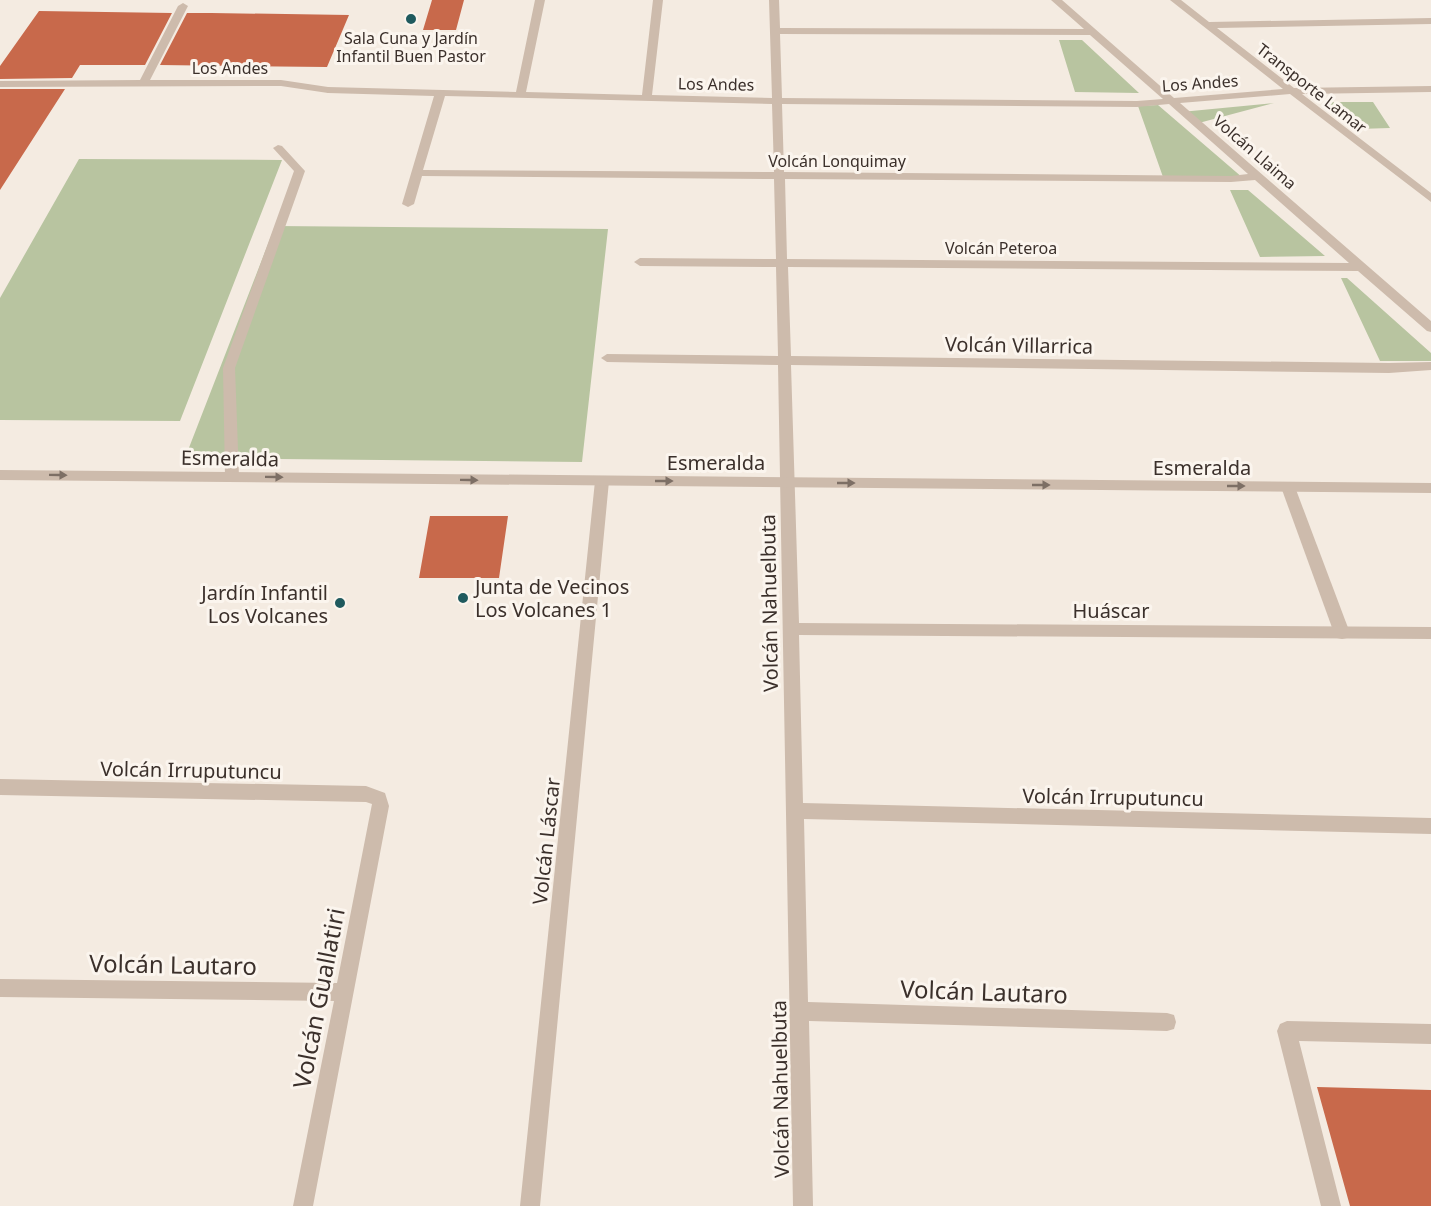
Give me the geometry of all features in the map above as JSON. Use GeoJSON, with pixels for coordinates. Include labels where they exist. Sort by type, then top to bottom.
{"type":"FeatureCollection","features":[{"type":"Feature","properties":{"kind":"street"},"geometry":{"type":"LineString","coordinates":[[520,96],[540,0]]}},
{"type":"Feature","properties":{"kind":"street"},"geometry":{"type":"LineString","coordinates":[[647,98],[658,0]]}},
{"type":"Feature","properties":{"kind":"street","name":"Volcán Nahuelbuta"},"geometry":{"type":"LineString","coordinates":[[774,0],[775,100],[788,482],[803,1206]]}},
{"type":"Feature","properties":{"kind":"street","name":"Volcán Llaima"},"geometry":{"type":"LineString","coordinates":[[1056,0],[1431,328]]}},
{"type":"Feature","properties":{"kind":"street","name":"Transporte Lamar"},"geometry":{"type":"LineString","coordinates":[[1175,0],[1431,200]]}},
{"type":"Feature","properties":{"kind":"street"},"geometry":{"type":"LineString","coordinates":[[144,82],[183,6]]}},
{"type":"Feature","properties":{"kind":"street"},"geometry":{"type":"LineString","coordinates":[[1206,25],[1431,21]]}},
{"type":"Feature","properties":{"kind":"street"},"geometry":{"type":"LineString","coordinates":[[774,31],[1093,32]]}},
{"type":"Feature","properties":{"kind":"street","name":"Los Andes"},"geometry":{"type":"LineString","coordinates":[[0,84],[281,83],[328,90],[520,96],[1137,104],[1291,90],[1431,89]]}},
{"type":"Feature","properties":{"kind":"street"},"geometry":{"type":"LineString","coordinates":[[408,204],[440,94]]}},
{"type":"Feature","properties":{"kind":"street"},"geometry":{"type":"LineString","coordinates":[[232,477],[230,368],[300,171],[278,148]]}},
{"type":"Feature","properties":{"kind":"street","name":"Volcán Lonquimay"},"geometry":{"type":"LineString","coordinates":[[416,173],[778,178],[1231,179],[1258,176]]}},
{"type":"Feature","properties":{"kind":"street","name":"Volcán Peteroa"},"geometry":{"type":"LineString","coordinates":[[640,262],[1362,267]]}},
{"type":"Feature","properties":{"kind":"street","name":"Volcán Villarrica"},"geometry":{"type":"LineString","coordinates":[[607,358],[1389,368],[1431,366]]}},
{"type":"Feature","properties":{"kind":"street","name":"Esmeralda"},"geometry":{"type":"LineString","coordinates":[[0,475],[1431,488]]}},
{"type":"Feature","properties":{"kind":"street","name":"Volcán Láscar"},"geometry":{"type":"LineString","coordinates":[[530,1206],[603,481]]}},
{"type":"Feature","properties":{"kind":"street"},"geometry":{"type":"LineString","coordinates":[[1288,487],[1342,633]]}},
{"type":"Feature","properties":{"kind":"street","name":"Huáscar"},"geometry":{"type":"LineString","coordinates":[[790,628],[1431,633]]}},
{"type":"Feature","properties":{"kind":"street","name":"Volcán Irruputuncu"},"geometry":{"type":"LineString","coordinates":[[0,787],[366,794],[379,799]]}},
{"type":"Feature","properties":{"kind":"street","name":"Volcán Guallatiri"},"geometry":{"type":"LineString","coordinates":[[303,1206],[381,806],[379,799]]}},
{"type":"Feature","properties":{"kind":"street","name":"Volcán Irruputuncu"},"geometry":{"type":"LineString","coordinates":[[795,811],[1431,826]]}},
{"type":"Feature","properties":{"kind":"street","name":"Volcán Lautaro"},"geometry":{"type":"LineString","coordinates":[[0,988],[345,992]]}},
{"type":"Feature","properties":{"kind":"street","name":"Volcán Lautaro"},"geometry":{"type":"LineString","coordinates":[[799,1011],[1167,1022]]}},
{"type":"Feature","properties":{"kind":"street"},"geometry":{"type":"LineString","coordinates":[[1332,1206],[1287,1031],[1431,1034]]}},
{"type":"Feature","properties":{"kind":"green space"},"geometry":{"type":"Polygon","coordinates":[[[1059,40],[1082,40],[1139,93],[1075,92],[1059,40]]]}},
{"type":"Feature","properties":{"kind":"green space"},"geometry":{"type":"Polygon","coordinates":[[[1325,102],[1373,102],[1390,128],[1358,129],[1325,102]]]}},
{"type":"Feature","properties":{"kind":"green space"},"geometry":{"type":"Polygon","coordinates":[[[1274,103],[1195,124],[1181,112],[1274,103]]]}},
{"type":"Feature","properties":{"kind":"green space"},"geometry":{"type":"Polygon","coordinates":[[[1158,105],[1243,178],[1163,177],[1138,106],[1158,105]]]}},
{"type":"Feature","properties":{"kind":"green space"},"geometry":{"type":"Polygon","coordinates":[[[79,159],[282,160],[180,421],[0,420],[0,298],[79,159]]]}},
{"type":"Feature","properties":{"kind":"green space"},"geometry":{"type":"Polygon","coordinates":[[[1230,190],[1248,190],[1325,256],[1260,257],[1230,190]]]}},
{"type":"Feature","properties":{"kind":"green space"},"geometry":{"type":"Polygon","coordinates":[[[275,226],[608,229],[582,462],[185,458],[275,226]]]}},
{"type":"Feature","properties":{"kind":"green space"},"geometry":{"type":"Polygon","coordinates":[[[1341,278],[1347,278],[1431,353],[1431,361],[1380,361],[1341,278]]]}},
{"type":"Feature","properties":{"kind":"building"},"geometry":{"type":"Polygon","coordinates":[[[432,0],[464,0],[456,30],[423,30],[432,0]]]}},
{"type":"Feature","properties":{"kind":"building"},"geometry":{"type":"Polygon","coordinates":[[[39,11],[172,13],[145,65],[80,65],[72,78],[0,79],[0,66],[39,11]]]}},
{"type":"Feature","properties":{"kind":"building"},"geometry":{"type":"Polygon","coordinates":[[[187,13],[349,15],[327,67],[160,65],[187,13]]]}},
{"type":"Feature","properties":{"kind":"building"},"geometry":{"type":"Polygon","coordinates":[[[0,89],[65,89],[0,190],[0,89]]]}},
{"type":"Feature","properties":{"kind":"building"},"geometry":{"type":"Polygon","coordinates":[[[430,516],[508,516],[499,578],[419,578],[430,516]]]}},
{"type":"Feature","properties":{"kind":"building"},"geometry":{"type":"Polygon","coordinates":[[[1317,1087],[1431,1090],[1431,1206],[1350,1206],[1317,1087]]]}},
{"type":"Feature","properties":{"kind":"place","name":"Sala Cuna y Jardín Infantil Buen Pastor"},"geometry":{"type":"Point","coordinates":[411,19]}},
{"type":"Feature","properties":{"kind":"place","name":"Junta de Vecinos Los Volcanes 1"},"geometry":{"type":"Point","coordinates":[463,598]}},
{"type":"Feature","properties":{"kind":"place","name":"Jardín Infantil Los Volcanes"},"geometry":{"type":"Point","coordinates":[340,603]}}]}
